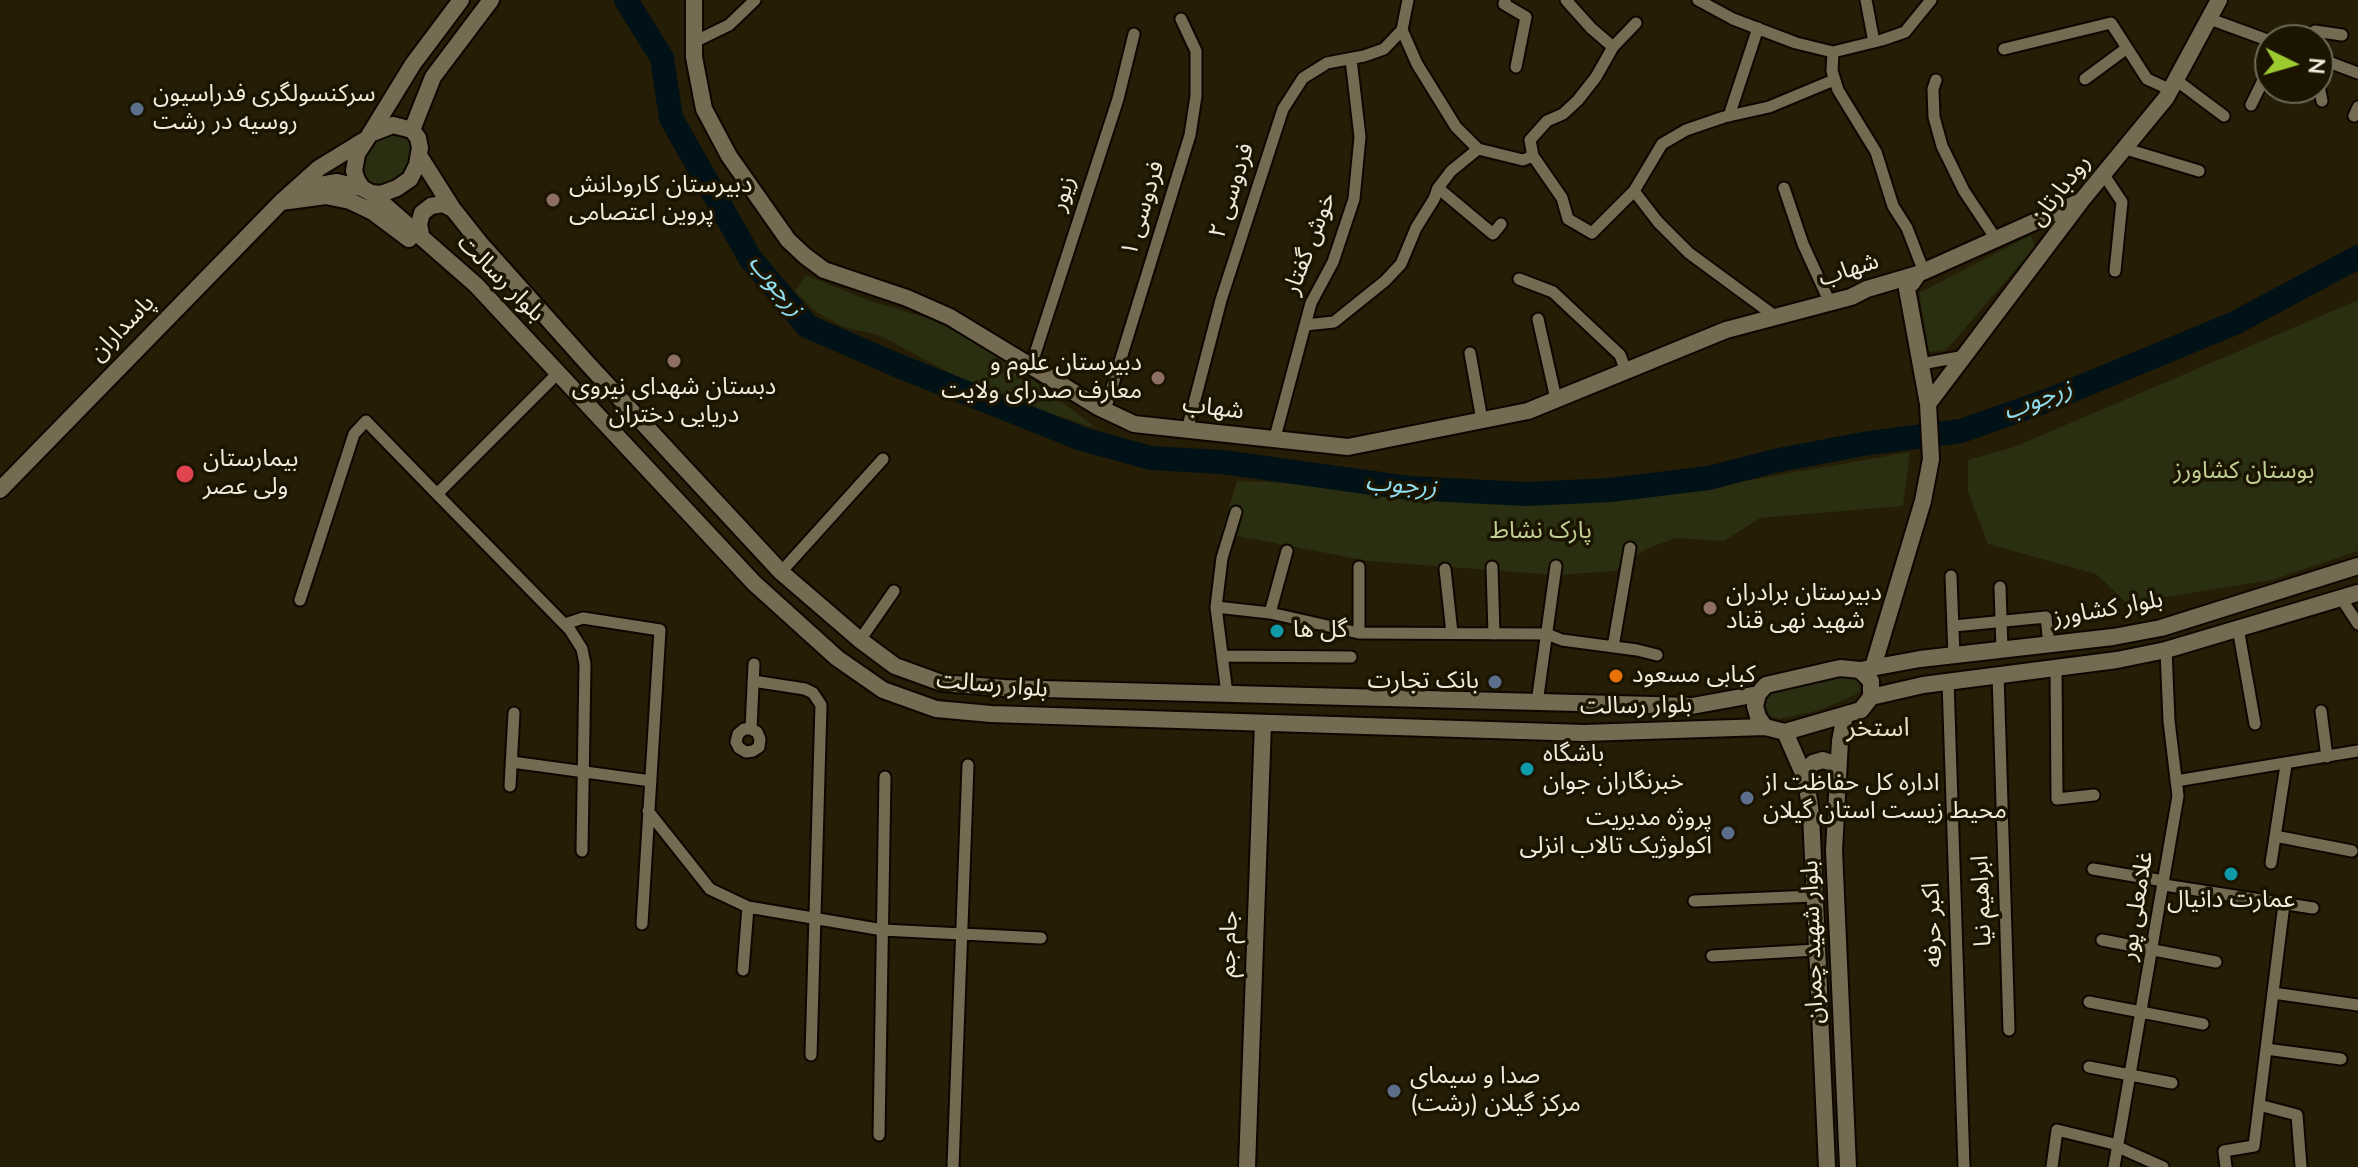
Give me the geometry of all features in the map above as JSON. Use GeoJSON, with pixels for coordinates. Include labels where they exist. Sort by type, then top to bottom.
{"type":"FeatureCollection","features":[{"type":"Feature","properties":{"kind":"main road"},"geometry":{"type":"LineString","coordinates":[[367,190],[354,171],[357,154],[413,64],[461,0]]}},
{"type":"Feature","properties":{"kind":"main road"},"geometry":{"type":"LineString","coordinates":[[412,130],[433,77],[491,0]]}},
{"type":"Feature","properties":{"kind":"main road","name":"شهاب"},"geometry":{"type":"LineString","coordinates":[[694,0],[694,57],[704,109],[729,156],[788,240],[824,270],[907,298],[950,317],[1105,410],[1134,424],[1348,447],[1528,411],[1726,330],[1851,297],[1921,273],[2082,200]]}},
{"type":"Feature","properties":{"kind":"main road","name":"رودبارتان"},"geometry":{"type":"LineString","coordinates":[[1928,404],[2173,85],[2213,6]]}},
{"type":"Feature","properties":{"kind":"main road"},"geometry":{"type":"LineString","coordinates":[[281,202],[309,187],[337,182],[390,192],[404,184],[414,172],[420,157],[418,138],[412,130],[393,125],[367,137]]}},
{"type":"Feature","properties":{"kind":"main road","name":"پاسداران"},"geometry":{"type":"LineString","coordinates":[[0,490],[281,202],[319,168],[367,137]]}},
{"type":"Feature","properties":{"kind":"main road","name":"بلوار رسالت"},"geometry":{"type":"LineString","coordinates":[[420,157],[453,209],[480,243],[781,572],[895,666],[942,683],[1004,688],[1692,706],[1758,694],[1766,685],[1840,668],[1866,669]]}},
{"type":"Feature","properties":{"kind":"main road","name":"بلوار رسالت"},"geometry":{"type":"LineString","coordinates":[[367,190],[476,285],[754,583],[837,658],[883,690],[936,709],[991,714],[1584,733],[1765,727],[1785,732]]}},
{"type":"Feature","properties":{"kind":"main road"},"geometry":{"type":"LineString","coordinates":[[281,202],[326,196],[350,201],[394,227],[450,275],[476,285]]}},
{"type":"Feature","properties":{"kind":"main road"},"geometry":{"type":"LineString","coordinates":[[421,235],[419,224],[422,213],[431,206],[443,204],[453,209]]}},
{"type":"Feature","properties":{"kind":"main road"},"geometry":{"type":"LineString","coordinates":[[2031,224],[2042,229],[2046,235],[2046,249]]}},
{"type":"Feature","properties":{"kind":"main road","name":"شهاب"},"geometry":{"type":"LineString","coordinates":[[1907,289],[1921,273]]}},
{"type":"Feature","properties":{"kind":"main road"},"geometry":{"type":"LineString","coordinates":[[1785,732],[1861,710],[1871,697],[1871,681],[1866,669],[1882,633],[1923,501],[1931,459],[1928,404],[1907,289],[1869,297],[1851,297]]}},
{"type":"Feature","properties":{"kind":"main road","name":"بلوار کشاورز"},"geometry":{"type":"LineString","coordinates":[[1866,669],[2161,628],[2358,566]]}},
{"type":"Feature","properties":{"kind":"main road","name":"بلوار کشاورز"},"geometry":{"type":"LineString","coordinates":[[1871,697],[1948,681],[2117,660],[2166,650],[2358,593]]}},
{"type":"Feature","properties":{"kind":"main road"},"geometry":{"type":"LineString","coordinates":[[1882,633],[1889,647],[1901,656],[1916,660]]}},
{"type":"Feature","properties":{"kind":"main road"},"geometry":{"type":"LineString","coordinates":[[1758,694],[1755,706],[1765,727]]}},
{"type":"Feature","properties":{"kind":"main road"},"geometry":{"type":"LineString","coordinates":[[1485,730],[1486,702]]}},
{"type":"Feature","properties":{"kind":"main road"},"geometry":{"type":"LineString","coordinates":[[1692,706],[1698,709],[1702,721],[1693,731]]}},
{"type":"Feature","properties":{"kind":"main road","name":"بلوار شهید چمران"},"geometry":{"type":"LineString","coordinates":[[1845,715],[1838,770],[1834,850],[1848,1167]]}},
{"type":"Feature","properties":{"kind":"main road","name":"جام جم"},"geometry":{"type":"LineString","coordinates":[[1247,1167],[1263,723]]}},
{"type":"Feature","properties":{"kind":"main road","name":"بلوار شهید چمران"},"geometry":{"type":"LineString","coordinates":[[1785,732],[1806,780],[1811,814],[1827,1167]]}},
{"type":"Feature","properties":{"kind":"main road"},"geometry":{"type":"LineString","coordinates":[[1806,780],[1807,770],[1813,763],[1823,760],[1832,763],[1838,770]]}},
{"type":"Feature","properties":{"kind":"street"},"geometry":{"type":"LineString","coordinates":[[694,42],[729,25],[755,0]]}},
{"type":"Feature","properties":{"kind":"street"},"geometry":{"type":"LineString","coordinates":[[1408,0],[1402,30],[1417,64],[1456,127],[1478,149],[1523,160],[1533,156]]}},
{"type":"Feature","properties":{"kind":"street"},"geometry":{"type":"LineString","coordinates":[[1505,0],[1504,4],[1526,17],[1516,67]]}},
{"type":"Feature","properties":{"kind":"street"},"geometry":{"type":"LineString","coordinates":[[1566,0],[1613,47]]}},
{"type":"Feature","properties":{"kind":"street"},"geometry":{"type":"LineString","coordinates":[[1698,0],[1733,19],[1796,43],[1833,52],[1905,32],[1931,0]]}},
{"type":"Feature","properties":{"kind":"street"},"geometry":{"type":"LineString","coordinates":[[1866,0],[1874,42]]}},
{"type":"Feature","properties":{"kind":"street"},"geometry":{"type":"LineString","coordinates":[[2213,6],[2254,31]]}},
{"type":"Feature","properties":{"kind":"street","name":"فردوسی ۱"},"geometry":{"type":"LineString","coordinates":[[1105,410],[1190,135],[1196,96],[1196,51],[1181,19]]}},
{"type":"Feature","properties":{"kind":"street"},"geometry":{"type":"LineString","coordinates":[[1636,23],[1613,47],[1578,100],[1563,114],[1547,121],[1530,140],[1533,156],[1562,198],[1568,219],[1592,233],[1634,191],[1662,144],[1686,130],[1769,107],[1834,80]]}},
{"type":"Feature","properties":{"kind":"street"},"geometry":{"type":"LineString","coordinates":[[2004,49],[2111,23],[2147,79],[2173,85],[2224,116]]}},
{"type":"Feature","properties":{"kind":"street"},"geometry":{"type":"LineString","coordinates":[[1729,116],[1758,28]]}},
{"type":"Feature","properties":{"kind":"street","name":"فردوسی ۲"},"geometry":{"type":"LineString","coordinates":[[1187,430],[1221,300],[1283,109],[1303,78],[1327,63],[1384,49],[1402,30]]}},
{"type":"Feature","properties":{"kind":"street","name":"زیور"},"geometry":{"type":"LineString","coordinates":[[1031,366],[1118,99],[1134,34]]}},
{"type":"Feature","properties":{"kind":"street"},"geometry":{"type":"LineString","coordinates":[[2334,34],[2342,35]]}},
{"type":"Feature","properties":{"kind":"street"},"geometry":{"type":"LineString","coordinates":[[2085,79],[2127,48]]}},
{"type":"Feature","properties":{"kind":"street"},"geometry":{"type":"LineString","coordinates":[[1833,52],[1834,80],[1876,152],[1893,206],[1907,228],[1921,273]]}},
{"type":"Feature","properties":{"kind":"street","name":"خوش گفتار"},"geometry":{"type":"LineString","coordinates":[[1274,441],[1311,303],[1333,262],[1354,199],[1360,137],[1351,59]]}},
{"type":"Feature","properties":{"kind":"street"},"geometry":{"type":"LineString","coordinates":[[2334,64],[2358,73]]}},
{"type":"Feature","properties":{"kind":"street"},"geometry":{"type":"LineString","coordinates":[[1936,80],[1933,89],[1934,117],[1942,146],[1964,191],[1996,239]]}},
{"type":"Feature","properties":{"kind":"street"},"geometry":{"type":"LineString","coordinates":[[2251,105],[2254,99]]}},
{"type":"Feature","properties":{"kind":"street"},"geometry":{"type":"LineString","coordinates":[[1305,325],[1334,322],[1385,281],[1401,264],[1438,188],[1451,171],[1478,149]]}},
{"type":"Feature","properties":{"kind":"street"},"geometry":{"type":"LineString","coordinates":[[2126,149],[2199,171]]}},
{"type":"Feature","properties":{"kind":"street"},"geometry":{"type":"LineString","coordinates":[[2104,175],[2122,202],[2115,271]]}},
{"type":"Feature","properties":{"kind":"street"},"geometry":{"type":"LineString","coordinates":[[1438,188],[1493,234],[1501,224]]}},
{"type":"Feature","properties":{"kind":"street"},"geometry":{"type":"LineString","coordinates":[[1784,188],[1803,244],[1830,303]]}},
{"type":"Feature","properties":{"kind":"street"},"geometry":{"type":"LineString","coordinates":[[1634,191],[1658,222],[1689,253],[1776,317]]}},
{"type":"Feature","properties":{"kind":"street"},"geometry":{"type":"LineString","coordinates":[[1519,279],[1553,292],[1620,355],[1626,371]]}},
{"type":"Feature","properties":{"kind":"street"},"geometry":{"type":"LineString","coordinates":[[1538,319],[1556,399]]}},
{"type":"Feature","properties":{"kind":"street"},"geometry":{"type":"LineString","coordinates":[[1470,353],[1482,420]]}},
{"type":"Feature","properties":{"kind":"street"},"geometry":{"type":"LineString","coordinates":[[1921,364],[1965,356]]}},
{"type":"Feature","properties":{"kind":"street"},"geometry":{"type":"LineString","coordinates":[[437,494],[559,372]]}},
{"type":"Feature","properties":{"kind":"street"},"geometry":{"type":"LineString","coordinates":[[300,600],[354,434],[366,421],[565,624],[579,642],[584,657],[582,851]]}},
{"type":"Feature","properties":{"kind":"street"},"geometry":{"type":"LineString","coordinates":[[781,572],[883,459]]}},
{"type":"Feature","properties":{"kind":"street"},"geometry":{"type":"LineString","coordinates":[[1227,694],[1216,607],[1222,558],[1236,512]]}},
{"type":"Feature","properties":{"kind":"street"},"geometry":{"type":"LineString","coordinates":[[1613,647],[1630,548]]}},
{"type":"Feature","properties":{"kind":"street"},"geometry":{"type":"LineString","coordinates":[[1270,613],[1287,551]]}},
{"type":"Feature","properties":{"kind":"street"},"geometry":{"type":"LineString","coordinates":[[1537,703],[1556,566]]}},
{"type":"Feature","properties":{"kind":"street"},"geometry":{"type":"LineString","coordinates":[[1359,567],[1359,633]]}},
{"type":"Feature","properties":{"kind":"street"},"geometry":{"type":"LineString","coordinates":[[1492,567],[1494,634]]}},
{"type":"Feature","properties":{"kind":"street"},"geometry":{"type":"LineString","coordinates":[[1445,569],[1452,633]]}},
{"type":"Feature","properties":{"kind":"street"},"geometry":{"type":"LineString","coordinates":[[1951,576],[1954,656]]}},
{"type":"Feature","properties":{"kind":"street"},"geometry":{"type":"LineString","coordinates":[[2000,587],[2002,650]]}},
{"type":"Feature","properties":{"kind":"street"},"geometry":{"type":"LineString","coordinates":[[860,640],[894,591]]}},
{"type":"Feature","properties":{"kind":"street"},"geometry":{"type":"LineString","coordinates":[[2341,598],[2358,624]]}},
{"type":"Feature","properties":{"kind":"street"},"geometry":{"type":"LineString","coordinates":[[1216,607],[1270,613],[1359,633],[1547,634],[1562,640],[1657,655]]}},
{"type":"Feature","properties":{"kind":"street"},"geometry":{"type":"LineString","coordinates":[[1954,626],[2046,617],[2049,645]]}},
{"type":"Feature","properties":{"kind":"street"},"geometry":{"type":"LineString","coordinates":[[565,624],[583,618],[660,630],[642,924]]}},
{"type":"Feature","properties":{"kind":"street"},"geometry":{"type":"LineString","coordinates":[[2238,628],[2255,724]]}},
{"type":"Feature","properties":{"kind":"street","name":"غلامعلی پور"},"geometry":{"type":"LineString","coordinates":[[2114,1167],[2178,796],[2169,721],[2166,650]]}},
{"type":"Feature","properties":{"kind":"street"},"geometry":{"type":"LineString","coordinates":[[1222,656],[1351,657]]}},
{"type":"Feature","properties":{"kind":"street"},"geometry":{"type":"LineString","coordinates":[[751,729],[754,664]]}},
{"type":"Feature","properties":{"kind":"street"},"geometry":{"type":"LineString","coordinates":[[2056,667],[2057,799],[2094,795]]}},
{"type":"Feature","properties":{"kind":"street","name":"ابراهیم نیا"},"geometry":{"type":"LineString","coordinates":[[1998,674],[2009,1030]]}},
{"type":"Feature","properties":{"kind":"street"},"geometry":{"type":"LineString","coordinates":[[753,681],[805,689],[816,696],[821,705],[811,1055]]}},
{"type":"Feature","properties":{"kind":"street","name":"اکبر حرفه"},"geometry":{"type":"LineString","coordinates":[[1948,681],[1964,1167]]}},
{"type":"Feature","properties":{"kind":"street"},"geometry":{"type":"LineString","coordinates":[[2321,711],[2327,757]]}},
{"type":"Feature","properties":{"kind":"street"},"geometry":{"type":"LineString","coordinates":[[510,786],[514,713]]}},
{"type":"Feature","properties":{"kind":"street"},"geometry":{"type":"LineString","coordinates":[[2176,781],[2358,751]]}},
{"type":"Feature","properties":{"kind":"street"},"geometry":{"type":"LineString","coordinates":[[512,762],[651,781]]}},
{"type":"Feature","properties":{"kind":"street"},"geometry":{"type":"LineString","coordinates":[[953,1167],[968,765]]}},
{"type":"Feature","properties":{"kind":"street"},"geometry":{"type":"LineString","coordinates":[[2271,863],[2286,765]]}},
{"type":"Feature","properties":{"kind":"street"},"geometry":{"type":"LineString","coordinates":[[879,1135],[885,777]]}},
{"type":"Feature","properties":{"kind":"street"},"geometry":{"type":"LineString","coordinates":[[648,811],[710,889],[748,907],[883,930],[1041,938]]}},
{"type":"Feature","properties":{"kind":"street"},"geometry":{"type":"LineString","coordinates":[[2275,836],[2352,851]]}},
{"type":"Feature","properties":{"kind":"street"},"geometry":{"type":"LineString","coordinates":[[2093,869],[2313,908]]}},
{"type":"Feature","properties":{"kind":"street"},"geometry":{"type":"LineString","coordinates":[[1694,901],[1814,896]]}},
{"type":"Feature","properties":{"kind":"street"},"geometry":{"type":"LineString","coordinates":[[2226,1167],[2224,1151],[2254,1146],[2284,904]]}},
{"type":"Feature","properties":{"kind":"street"},"geometry":{"type":"LineString","coordinates":[[743,970],[748,907]]}},
{"type":"Feature","properties":{"kind":"street"},"geometry":{"type":"LineString","coordinates":[[2102,940],[2216,962]]}},
{"type":"Feature","properties":{"kind":"street"},"geometry":{"type":"LineString","coordinates":[[1712,956],[1816,950]]}},
{"type":"Feature","properties":{"kind":"street"},"geometry":{"type":"LineString","coordinates":[[2273,993],[2358,1005]]}},
{"type":"Feature","properties":{"kind":"street"},"geometry":{"type":"LineString","coordinates":[[2089,1002],[2203,1024]]}},
{"type":"Feature","properties":{"kind":"street"},"geometry":{"type":"LineString","coordinates":[[2266,1049],[2341,1059]]}},
{"type":"Feature","properties":{"kind":"street"},"geometry":{"type":"LineString","coordinates":[[2089,1067],[2172,1083]]}},
{"type":"Feature","properties":{"kind":"street"},"geometry":{"type":"LineString","coordinates":[[2259,1105],[2297,1115],[2301,1167]]}},
{"type":"Feature","properties":{"kind":"street"},"geometry":{"type":"LineString","coordinates":[[2052,1167],[2057,1130],[2118,1146],[2163,1167]]}},
{"type":"Feature","properties":{"kind":"green space"},"geometry":{"type":"Polygon","coordinates":[[[396,133],[410,140],[410,163],[402,176],[389,185],[376,186],[367,182],[363,173],[364,157],[377,139],[396,133]]]}},
{"type":"Feature","properties":{"kind":"green space"},"geometry":{"type":"Polygon","coordinates":[[[2031,235],[2035,247],[1946,350],[1929,352],[1919,293],[2031,235]]]}},
{"type":"Feature","properties":{"kind":"green space"},"geometry":{"type":"Polygon","coordinates":[[[806,275],[870,301],[931,319],[973,341],[1098,429],[981,390],[879,335],[843,327],[816,312],[795,291],[806,275]]]}},
{"type":"Feature","properties":{"kind":"green space","name":"بوستان کشاورز"},"geometry":{"type":"Polygon","coordinates":[[[2358,300],[2358,551],[2272,580],[2127,603],[2096,574],[1988,544],[1968,492],[1968,460],[2014,447],[2358,300]]]}},
{"type":"Feature","properties":{"kind":"green space","name":"پارک نشاط"},"geometry":{"type":"Polygon","coordinates":[[[1910,452],[1903,506],[1760,518],[1724,541],[1676,538],[1646,549],[1615,571],[1556,575],[1369,561],[1221,533],[1237,481],[1665,495],[1910,452]]]}},
{"type":"Feature","properties":{"kind":"green space"},"geometry":{"type":"Polygon","coordinates":[[[1846,676],[1859,680],[1860,691],[1820,710],[1780,719],[1770,716],[1765,707],[1769,693],[1778,688],[1846,676]]]}},
{"type":"Feature","properties":{"kind":"waterway","name":"زرجوب"},"geometry":{"type":"LineString","coordinates":[[626,0],[662,58],[671,118],[750,258],[807,326],[1082,439],[1151,458],[1222,462],[1409,488],[1526,494],[1610,490],[1709,478],[1774,461],[1863,444],[1961,431],[2049,400],[2235,323],[2358,257]]}},
{"type":"Feature","properties":{"kind":"place","name":"سرکنسولگری فدراسیون روسیه در رشت"},"geometry":{"type":"Point","coordinates":[137,109]}},
{"type":"Feature","properties":{"kind":"place","name":"دبیرستان کارودانش پروین اعتصامی"},"geometry":{"type":"Point","coordinates":[553,200]}},
{"type":"Feature","properties":{"kind":"place","name":"دبستان شهدای نیروی دریایی دختران"},"geometry":{"type":"Point","coordinates":[674,361]}},
{"type":"Feature","properties":{"kind":"place","name":"دبیرستان علوم و معارف صدرای ولایت"},"geometry":{"type":"Point","coordinates":[1158,378]}},
{"type":"Feature","properties":{"kind":"place","name":"بیمارستان ولی عصر"},"geometry":{"type":"Point","coordinates":[185,474]}},
{"type":"Feature","properties":{"kind":"place","name":"دبیرستان برادران شهید نهی قناد"},"geometry":{"type":"Point","coordinates":[1710,608]}},
{"type":"Feature","properties":{"kind":"place","name":"گل ها"},"geometry":{"type":"Point","coordinates":[1277,631]}},
{"type":"Feature","properties":{"kind":"place","name":"کبابی مسعود"},"geometry":{"type":"Point","coordinates":[1616,676]}},
{"type":"Feature","properties":{"kind":"place","name":"بانک تجارت"},"geometry":{"type":"Point","coordinates":[1495,682]}},
{"type":"Feature","properties":{"kind":"place","name":"باشگاه خبرنگاران جوان"},"geometry":{"type":"Point","coordinates":[1527,769]}},
{"type":"Feature","properties":{"kind":"place","name":"اداره کل حفاظت از محیط زیست استان گیلان"},"geometry":{"type":"Point","coordinates":[1747,798]}},
{"type":"Feature","properties":{"kind":"place","name":"پروژه مدیریت اکولوژیک تالاب انزلی"},"geometry":{"type":"Point","coordinates":[1728,833]}},
{"type":"Feature","properties":{"kind":"place","name":"عمارت دانیال"},"geometry":{"type":"Point","coordinates":[2231,874]}},
{"type":"Feature","properties":{"kind":"place","name":"صدا و سیمای مرکز گیلان (رشت)"},"geometry":{"type":"Point","coordinates":[1394,1091]}},
{"type":"Feature","properties":{"kind":"district","name":"استخر"},"geometry":{"type":"Point","coordinates":[1878,730]}}]}
